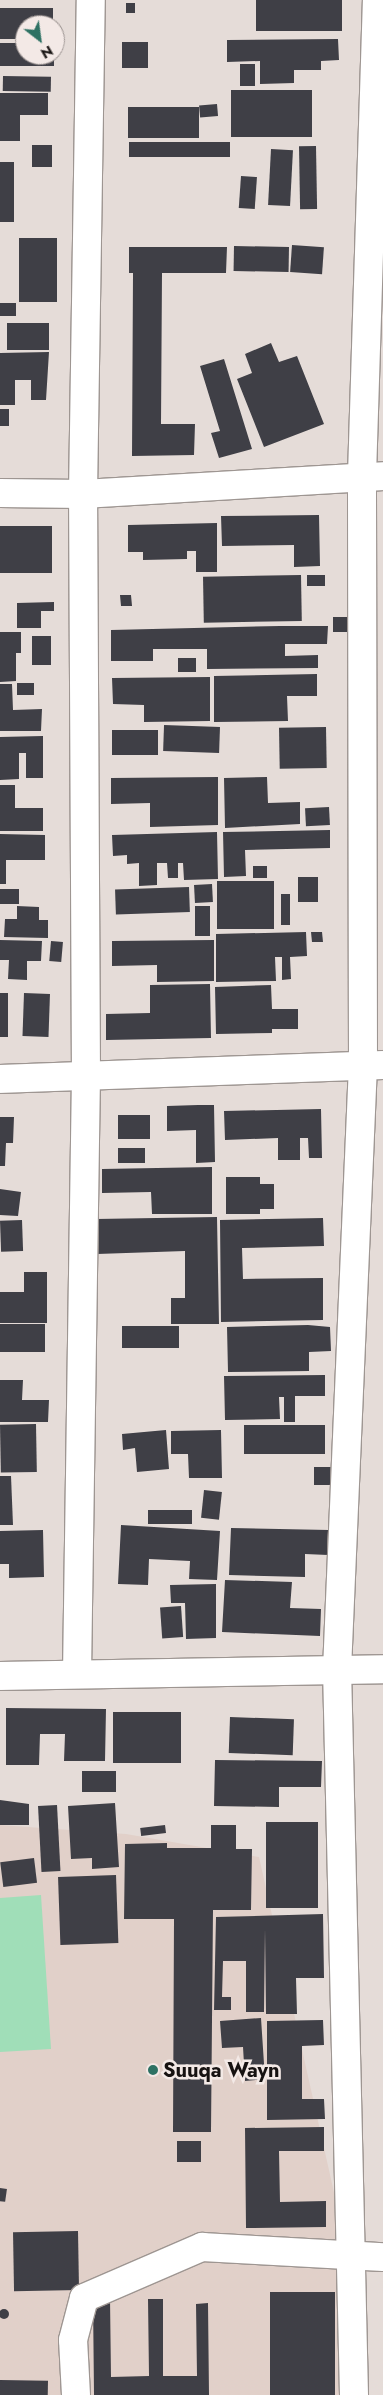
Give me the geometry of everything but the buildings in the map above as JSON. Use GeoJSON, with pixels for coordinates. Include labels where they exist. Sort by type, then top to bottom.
{"type":"FeatureCollection","features":[{"type":"Feature","properties":{"kind":"street"},"geometry":{"type":"LineString","coordinates":[[77,1674],[86,1077],[83,494],[91,0]]}},
{"type":"Feature","properties":{"kind":"street"},"geometry":{"type":"LineString","coordinates":[[354,2395],[349,2254],[337,1670],[373,1065],[373,475],[377,0]]}},
{"type":"Feature","properties":{"kind":"street"},"geometry":{"type":"LineString","coordinates":[[0,492],[83,494],[373,475]]}},
{"type":"Feature","properties":{"kind":"street"},"geometry":{"type":"LineString","coordinates":[[0,1080],[373,1065]]}},
{"type":"Feature","properties":{"kind":"street"},"geometry":{"type":"LineString","coordinates":[[0,1676],[383,1669]]}},
{"type":"Feature","properties":{"kind":"street"},"geometry":{"type":"LineString","coordinates":[[76,2395],[73,2340],[84,2298],[202,2247],[383,2257]]}},
{"type":"Feature","properties":{"kind":"shaded area","name":"Suuqa Wayn"},"geometry":{"type":"Polygon","coordinates":[[[0,1825],[126,1834],[259,1857],[354,2282],[355,2395],[0,2395],[0,1825]]]}},
{"type":"Feature","properties":{"kind":"green space"},"geometry":{"type":"Polygon","coordinates":[[[41,1895],[51,2049],[0,2052],[0,1898],[41,1895]]]}},
{"type":"Feature","properties":{"kind":"place","name":"Suuqa Wayn"},"geometry":{"type":"Point","coordinates":[153,2070]}}]}
